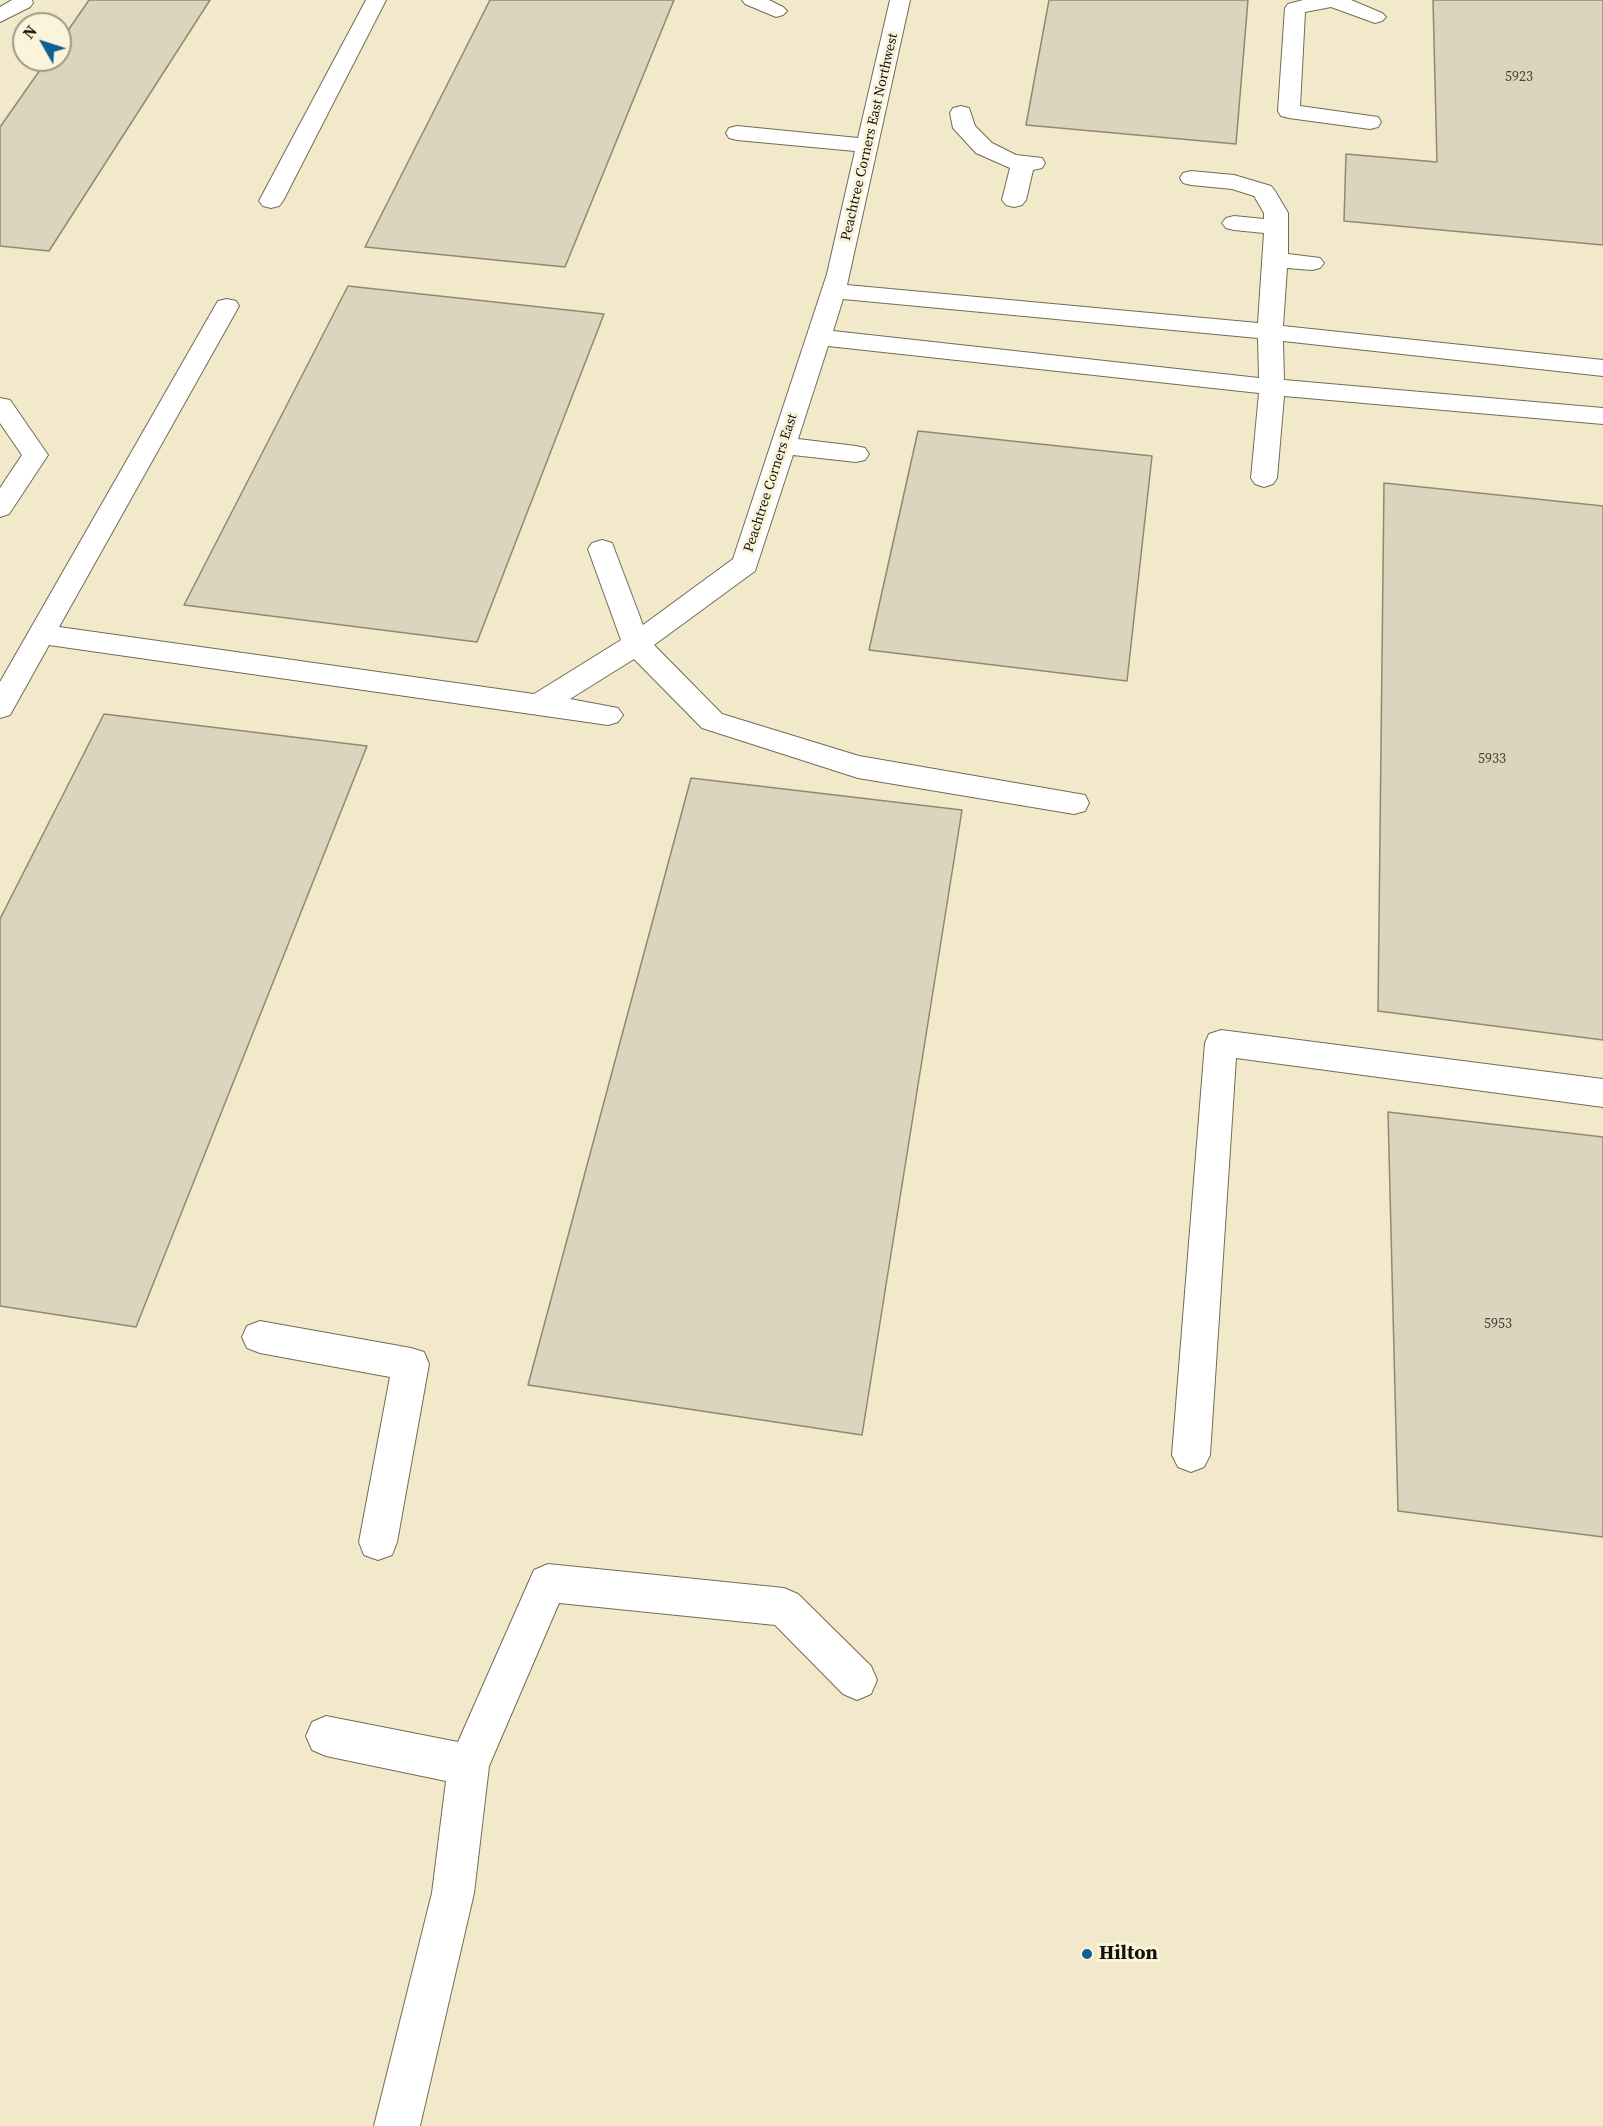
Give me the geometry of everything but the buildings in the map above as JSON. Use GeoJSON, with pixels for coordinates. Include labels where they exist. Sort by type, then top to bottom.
{"type":"FeatureCollection","features":[{"type":"Feature","properties":{"kind":"street"},"geometry":{"type":"LineString","coordinates":[[0,16],[23,3],[22,0]]}},
{"type":"Feature","properties":{"kind":"street"},"geometry":{"type":"LineString","coordinates":[[271,201],[376,0]]}},
{"type":"Feature","properties":{"kind":"street"},"geometry":{"type":"LineString","coordinates":[[752,0],[776,11]]}},
{"type":"Feature","properties":{"kind":"street","name":"Peachtree Corners East Northwest"},"geometry":{"type":"LineString","coordinates":[[836,282],[900,0]]}},
{"type":"Feature","properties":{"kind":"street"},"geometry":{"type":"LineString","coordinates":[[1371,122],[1289,111],[1295,8],[1333,0],[1375,17]]}},
{"type":"Feature","properties":{"kind":"street"},"geometry":{"type":"LineString","coordinates":[[961,113],[964,128],[984,148],[1011,161],[1029,162],[1014,200]]}},
{"type":"Feature","properties":{"kind":"street"},"geometry":{"type":"LineString","coordinates":[[737,133],[868,146]]}},
{"type":"Feature","properties":{"kind":"street"},"geometry":{"type":"LineString","coordinates":[[1191,178],[1234,182],[1263,191],[1276,213],[1276,260],[1270,332],[1272,387],[1264,478]]}},
{"type":"Feature","properties":{"kind":"street"},"geometry":{"type":"LineString","coordinates":[[1234,223],[1276,227]]}},
{"type":"Feature","properties":{"kind":"street"},"geometry":{"type":"LineString","coordinates":[[1276,260],[1312,263]]}},
{"type":"Feature","properties":{"kind":"street"},"geometry":{"type":"LineString","coordinates":[[836,282],[1603,368]]}},
{"type":"Feature","properties":{"kind":"street","name":"Peachtree Corners East"},"geometry":{"type":"LineString","coordinates":[[539,705],[636,644],[745,564],[836,282]]}},
{"type":"Feature","properties":{"kind":"street"},"geometry":{"type":"LineString","coordinates":[[0,708],[227,306]]}},
{"type":"Feature","properties":{"kind":"street"},"geometry":{"type":"LineString","coordinates":[[818,337],[1272,387],[1603,416]]}},
{"type":"Feature","properties":{"kind":"street"},"geometry":{"type":"LineString","coordinates":[[0,508],[36,455],[1,406]]}},
{"type":"Feature","properties":{"kind":"street"},"geometry":{"type":"LineString","coordinates":[[784,446],[856,454]]}},
{"type":"Feature","properties":{"kind":"street"},"geometry":{"type":"LineString","coordinates":[[602,549],[636,644],[712,721],[858,767],[1074,804]]}},
{"type":"Feature","properties":{"kind":"street"},"geometry":{"type":"LineString","coordinates":[[41,634],[608,715]]}},
{"type":"Feature","properties":{"kind":"street"},"geometry":{"type":"LineString","coordinates":[[1191,1455],[1221,1043],[1603,1093]]}},
{"type":"Feature","properties":{"kind":"street"},"geometry":{"type":"LineString","coordinates":[[260,1337],[411,1364],[378,1542]]}},
{"type":"Feature","properties":{"kind":"street"},"geometry":{"type":"LineString","coordinates":[[397,2126],[453,1893],[469,1765],[548,1583],[784,1607],[857,1680]]}},
{"type":"Feature","properties":{"kind":"street"},"geometry":{"type":"LineString","coordinates":[[326,1736],[469,1765]]}},
{"type":"Feature","properties":{"kind":"shaded area"},"geometry":{"type":"Polygon","coordinates":[[[0,0],[1603,0],[1603,2126],[0,2126],[0,0]]]}},
{"type":"Feature","properties":{"kind":"place","name":"Hilton"},"geometry":{"type":"Point","coordinates":[1087,1954]}}]}
